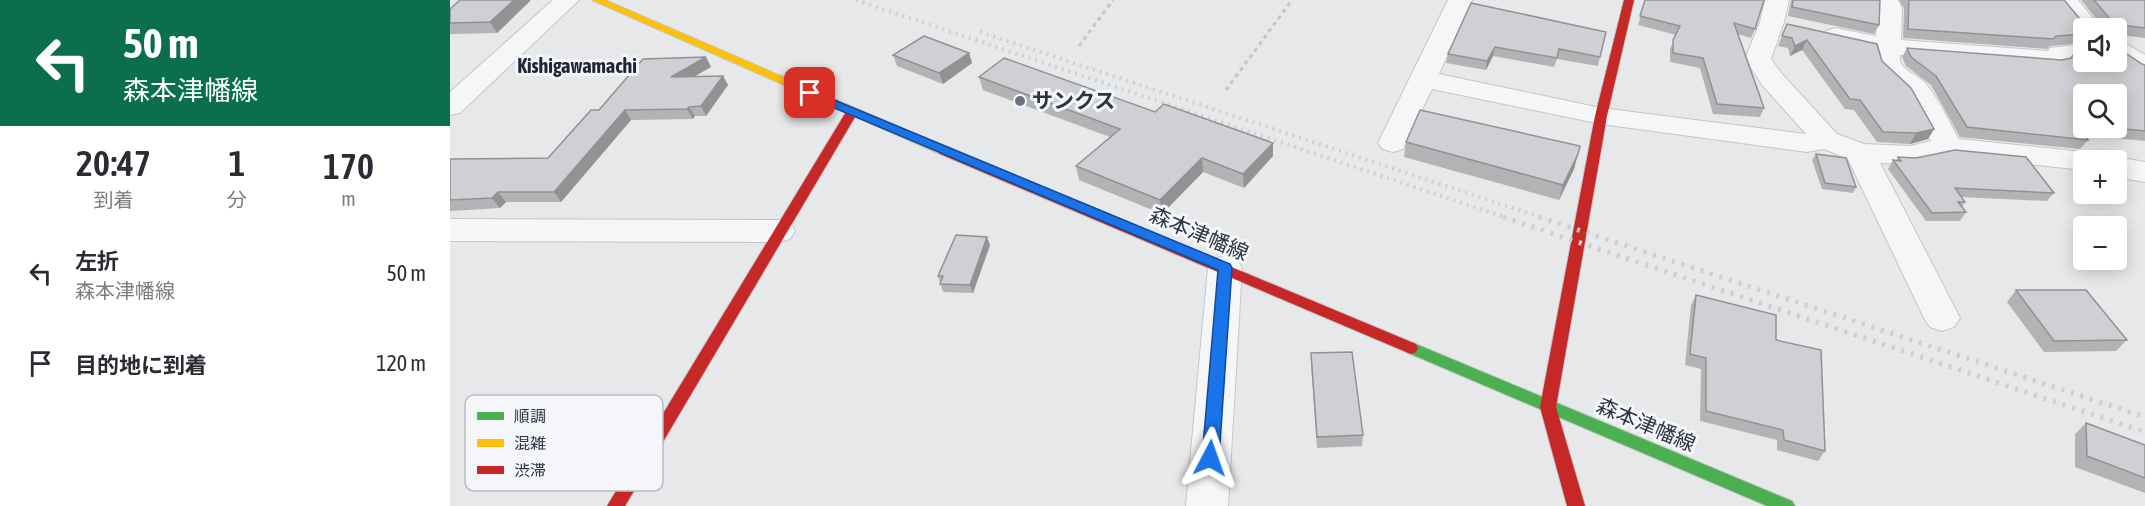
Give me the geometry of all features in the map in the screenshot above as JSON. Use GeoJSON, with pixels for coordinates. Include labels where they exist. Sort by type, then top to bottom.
{"type":"FeatureCollection","features":[{"type":"Feature","properties":{"kind":"main road","name":"森本津幡線"},"geometry":{"type":"LineString","coordinates":[[597,0],[852,112],[1786,506]]}},
{"type":"Feature","properties":{"kind":"main road"},"geometry":{"type":"LineString","coordinates":[[1576,506],[1548,407],[1580,242],[1601,116],[1629,0]]}},
{"type":"Feature","properties":{"kind":"main road"},"geometry":{"type":"LineString","coordinates":[[663,427],[852,112]]}},
{"type":"Feature","properties":{"kind":"main road"},"geometry":{"type":"LineString","coordinates":[[616,506],[625,491]]}},
{"type":"Feature","properties":{"kind":"street"},"geometry":{"type":"LineString","coordinates":[[450,107],[567,0]]}},
{"type":"Feature","properties":{"kind":"street"},"geometry":{"type":"LineString","coordinates":[[1393,143],[1460,0]]}},
{"type":"Feature","properties":{"kind":"street"},"geometry":{"type":"LineString","coordinates":[[1886,0],[1890,8],[1890,46],[1886,60],[1895,74],[1914,87],[1948,147]]}},
{"type":"Feature","properties":{"kind":"street"},"geometry":{"type":"LineString","coordinates":[[2065,0],[2080,18]]}},
{"type":"Feature","properties":{"kind":"street"},"geometry":{"type":"LineString","coordinates":[[2073,52],[2059,53],[2055,59],[1867,44],[1789,20],[1758,58],[1772,80],[1827,140],[1860,153],[1910,155],[1948,147],[2073,159]]}},
{"type":"Feature","properties":{"kind":"street"},"geometry":{"type":"LineString","coordinates":[[2127,45],[2145,46]]}},
{"type":"Feature","properties":{"kind":"street"},"geometry":{"type":"LineString","coordinates":[[2127,55],[2145,66]]}},
{"type":"Feature","properties":{"kind":"street"},"geometry":{"type":"LineString","coordinates":[[1423,79],[1601,116],[1807,142],[1827,140]]}},
{"type":"Feature","properties":{"kind":"street"},"geometry":{"type":"LineString","coordinates":[[1860,153],[1942,318]]}},
{"type":"Feature","properties":{"kind":"street"},"geometry":{"type":"LineString","coordinates":[[2127,168],[2145,172]]}},
{"type":"Feature","properties":{"kind":"street"},"geometry":{"type":"LineString","coordinates":[[450,230],[779,231]]}},
{"type":"Feature","properties":{"kind":"street"},"geometry":{"type":"LineString","coordinates":[[1207,506],[1225,268]]}},
{"type":"Feature","properties":{"kind":"path"},"geometry":{"type":"LineString","coordinates":[[1079,46],[1113,0]]}},
{"type":"Feature","properties":{"kind":"path"},"geometry":{"type":"LineString","coordinates":[[1226,90],[1292,0]]}},
{"type":"Feature","properties":{"kind":"building"},"geometry":{"type":"Polygon","coordinates":[[[460,0],[514,0],[490,22],[450,23],[450,9],[460,0]]]}},
{"type":"Feature","properties":{"kind":"building"},"geometry":{"type":"Polygon","coordinates":[[[1645,0],[1764,0],[1755,29],[1734,23],[1764,108],[1717,104],[1703,58],[1673,53],[1673,40],[1680,26],[1640,16],[1645,0]]]}},
{"type":"Feature","properties":{"kind":"building"},"geometry":{"type":"Polygon","coordinates":[[[1793,0],[1880,0],[1879,25],[1792,7],[1793,0]]]}},
{"type":"Feature","properties":{"kind":"building"},"geometry":{"type":"Polygon","coordinates":[[[1909,0],[2064,0],[2079,18],[2073,18],[2073,35],[2056,36],[2053,39],[1908,29],[1909,0]]]}},
{"type":"Feature","properties":{"kind":"building"},"geometry":{"type":"Polygon","coordinates":[[[2094,0],[2145,0],[2145,28],[2127,26],[2127,18],[2109,18],[2094,0]]]}},
{"type":"Feature","properties":{"kind":"building"},"geometry":{"type":"Polygon","coordinates":[[[1471,3],[1606,32],[1600,57],[1559,49],[1557,58],[1495,47],[1487,61],[1448,54],[1471,3]]]}},
{"type":"Feature","properties":{"kind":"building"},"geometry":{"type":"Polygon","coordinates":[[[1787,24],[1877,44],[1882,61],[1911,88],[1934,129],[1916,133],[1883,132],[1860,100],[1850,99],[1807,40],[1795,46],[1792,38],[1782,36],[1787,24]]]}},
{"type":"Feature","properties":{"kind":"building"},"geometry":{"type":"Polygon","coordinates":[[[924,36],[969,53],[939,73],[893,55],[924,36]]]}},
{"type":"Feature","properties":{"kind":"building"},"geometry":{"type":"Polygon","coordinates":[[[1907,48],[2062,60],[2073,56],[2073,72],[2127,72],[2127,54],[2145,65],[2145,131],[2127,129],[2127,84],[2073,84],[2073,138],[2088,140],[1967,127],[1936,76],[1911,57],[1907,48]]]}},
{"type":"Feature","properties":{"kind":"building"},"geometry":{"type":"Polygon","coordinates":[[[706,57],[671,77],[723,76],[701,106],[687,109],[625,110],[554,192],[498,192],[492,198],[450,200],[450,159],[548,158],[591,110],[599,110],[643,59],[706,57]]]}},
{"type":"Feature","properties":{"kind":"building"},"geometry":{"type":"Polygon","coordinates":[[[1004,58],[1155,112],[1164,104],[1273,143],[1243,174],[1202,158],[1160,200],[1076,166],[1120,129],[979,77],[1004,58]]]}},
{"type":"Feature","properties":{"kind":"building"},"geometry":{"type":"Polygon","coordinates":[[[1420,110],[1580,146],[1578,154],[1563,185],[1406,142],[1420,110]]]}},
{"type":"Feature","properties":{"kind":"building"},"geometry":{"type":"Polygon","coordinates":[[[1955,150],[2026,157],[2054,193],[1955,188],[1965,202],[1958,202],[1966,212],[1932,213],[1893,160],[1901,161],[1898,157],[1916,158],[1955,150]]]}},
{"type":"Feature","properties":{"kind":"building"},"geometry":{"type":"Polygon","coordinates":[[[1816,154],[1846,158],[1856,187],[1825,183],[1816,154]]]}},
{"type":"Feature","properties":{"kind":"building"},"geometry":{"type":"Polygon","coordinates":[[[956,235],[987,237],[970,285],[940,284],[943,276],[938,276],[956,235]]]}},
{"type":"Feature","properties":{"kind":"building"},"geometry":{"type":"Polygon","coordinates":[[[2016,290],[2086,290],[2127,340],[2054,341],[2016,290]]]}},
{"type":"Feature","properties":{"kind":"building"},"geometry":{"type":"Polygon","coordinates":[[[1696,295],[1776,315],[1776,340],[1821,350],[1825,451],[1784,440],[1783,430],[1706,411],[1706,358],[1690,354],[1696,295]]]}},
{"type":"Feature","properties":{"kind":"building"},"geometry":{"type":"Polygon","coordinates":[[[1352,352],[1363,435],[1317,437],[1311,353],[1352,352]]]}},
{"type":"Feature","properties":{"kind":"building"},"geometry":{"type":"Polygon","coordinates":[[[2086,423],[2145,445],[2145,478],[2087,456],[2086,423]]]}},
{"type":"Feature","properties":{"kind":"railway"},"geometry":{"type":"LineString","coordinates":[[856,0],[1507,218]]}},
{"type":"Feature","properties":{"kind":"railway"},"geometry":{"type":"LineString","coordinates":[[980,32],[1543,218]]}},
{"type":"Feature","properties":{"kind":"railway"},"geometry":{"type":"LineString","coordinates":[[1503,217],[2145,432]]}},
{"type":"Feature","properties":{"kind":"railway"},"geometry":{"type":"LineString","coordinates":[[1539,217],[2145,417]]}},
{"type":"Feature","properties":{"kind":"traffic: fast"},"geometry":{"type":"LineString","coordinates":[[1411,348],[1786,506]]}},
{"type":"Feature","properties":{"kind":"traffic: slow"},"geometry":{"type":"LineString","coordinates":[[597,0],[944,151]]}},
{"type":"Feature","properties":{"kind":"traffic: jam"},"geometry":{"type":"LineString","coordinates":[[1576,506],[1548,407],[1601,116],[1629,0]]}},
{"type":"Feature","properties":{"kind":"traffic: jam"},"geometry":{"type":"LineString","coordinates":[[663,428],[852,112]]}},
{"type":"Feature","properties":{"kind":"traffic: jam"},"geometry":{"type":"LineString","coordinates":[[944,151],[1411,348]]}},
{"type":"Feature","properties":{"kind":"traffic: jam"},"geometry":{"type":"LineString","coordinates":[[616,506],[625,491]]}},
{"type":"Feature","properties":{"kind":"place","name":"サンクス"},"geometry":{"type":"Point","coordinates":[1020,101]}},
{"type":"Feature","properties":{"kind":"district","name":"Kishigawamachi"},"geometry":{"type":"Point","coordinates":[577,66]}},
{"type":"Feature","properties":{"kind":"route"},"geometry":{"type":"LineString","coordinates":[[810,93],[1225,268],[1210,458]]}}]}
